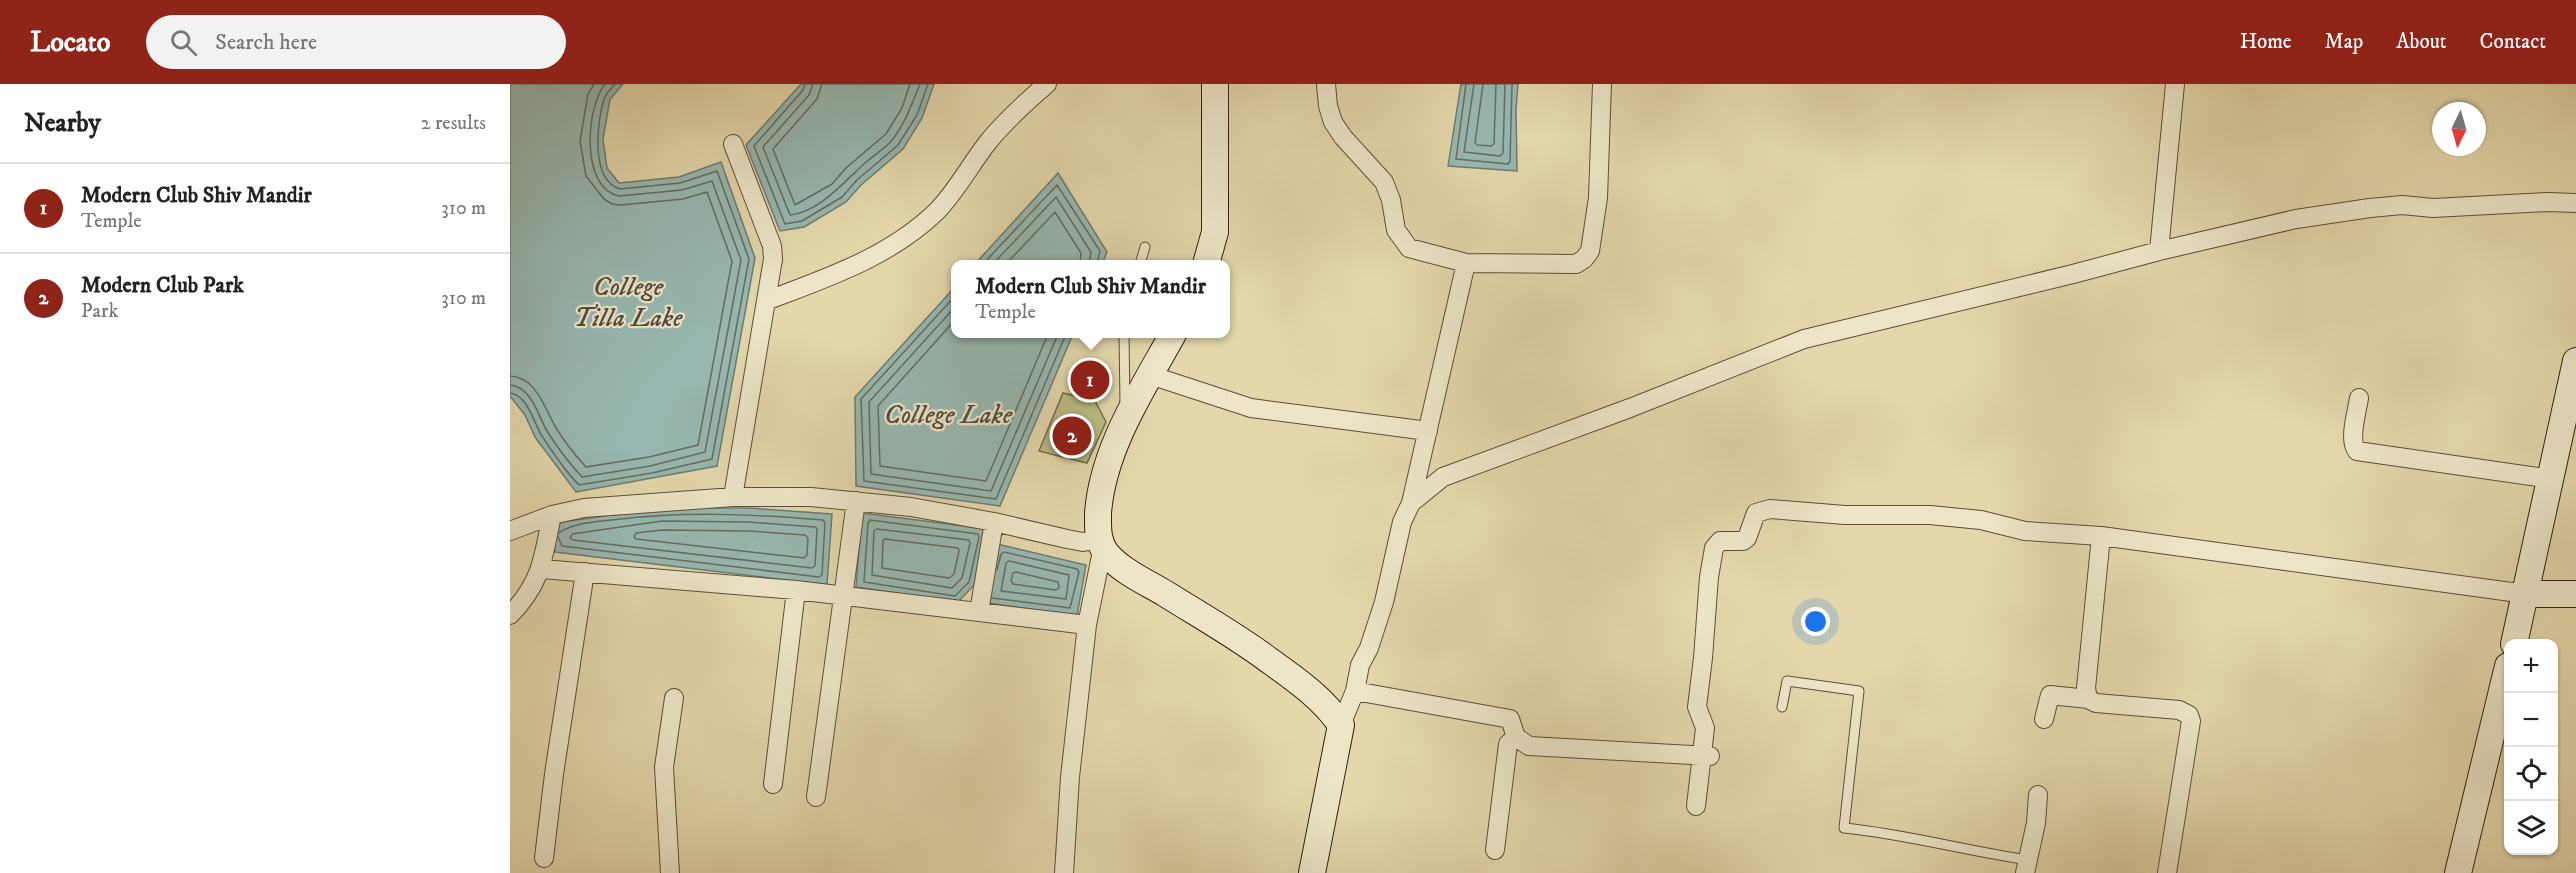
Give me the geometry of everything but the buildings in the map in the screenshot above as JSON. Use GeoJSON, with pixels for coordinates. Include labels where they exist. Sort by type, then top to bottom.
{"type":"FeatureCollection","features":[{"type":"Feature","properties":{"kind":"main road"},"geometry":{"type":"LineString","coordinates":[[1207,260],[1215,232],[1215,84]]}},
{"type":"Feature","properties":{"kind":"main road"},"geometry":{"type":"LineString","coordinates":[[1170,338],[1126,422],[1106,466],[1101,488],[1101,543],[1106,553],[1128,571],[1244,641],[1294,678],[1332,712],[1341,724],[1312,873]]}},
{"type":"Feature","properties":{"kind":"main road"},"geometry":{"type":"LineString","coordinates":[[2515,639],[2576,361]]}},
{"type":"Feature","properties":{"kind":"main road"},"geometry":{"type":"LineString","coordinates":[[2526,594],[2576,594]]}},
{"type":"Feature","properties":{"kind":"main road"},"geometry":{"type":"LineString","coordinates":[[2458,873],[2504,683]]}},
{"type":"Feature","properties":{"kind":"street"},"geometry":{"type":"LineString","coordinates":[[766,301],[841,273],[882,253],[913,233],[938,211],[988,142],[1015,112],[1047,84]]}},
{"type":"Feature","properties":{"kind":"street"},"geometry":{"type":"LineString","coordinates":[[1326,84],[1328,106],[1333,122],[1343,137],[1384,182],[1391,200],[1396,230],[1409,248],[1466,263],[1576,264],[1590,251],[1599,198],[1602,84]]}},
{"type":"Feature","properties":{"kind":"street"},"geometry":{"type":"LineString","coordinates":[[2159,251],[2175,84]]}},
{"type":"Feature","properties":{"kind":"street"},"geometry":{"type":"LineString","coordinates":[[733,144],[772,246],[773,260],[733,496]]}},
{"type":"Feature","properties":{"kind":"street"},"geometry":{"type":"LineString","coordinates":[[1411,503],[1429,487],[1451,473],[1630,408],[1804,339],[2296,219],[2402,205],[2433,208],[2547,202],[2576,203]]}},
{"type":"Feature","properties":{"kind":"street"},"geometry":{"type":"LineString","coordinates":[[1341,724],[1355,691],[1360,665],[1369,648],[1384,602],[1402,522],[1411,503],[1466,263]]}},
{"type":"Feature","properties":{"kind":"street"},"geometry":{"type":"LineString","coordinates":[[1150,375],[1251,408],[1428,431]]}},
{"type":"Feature","properties":{"kind":"street"},"geometry":{"type":"LineString","coordinates":[[2359,399],[2353,445],[2357,451],[2551,479]]}},
{"type":"Feature","properties":{"kind":"street"},"geometry":{"type":"LineString","coordinates":[[510,531],[552,514],[584,508],[733,496],[811,497],[911,507],[994,522],[1067,540],[1101,543],[1087,625],[1070,777],[1064,873]]}},
{"type":"Feature","properties":{"kind":"street"},"geometry":{"type":"LineString","coordinates":[[816,797],[845,596],[856,501]]}},
{"type":"Feature","properties":{"kind":"street"},"geometry":{"type":"LineString","coordinates":[[1696,806],[1706,756],[1705,728],[1697,707],[1709,577],[1714,548],[1720,541],[1743,541],[1747,538],[1756,513],[1770,509],[1833,514],[1930,514],[1981,520],[2025,531],[2101,536],[2526,594]]}},
{"type":"Feature","properties":{"kind":"street"},"geometry":{"type":"LineString","coordinates":[[510,615],[531,590],[542,569],[552,514]]}},
{"type":"Feature","properties":{"kind":"street"},"geometry":{"type":"LineString","coordinates":[[981,605],[994,522]]}},
{"type":"Feature","properties":{"kind":"street"},"geometry":{"type":"LineString","coordinates":[[2088,699],[2086,688],[2101,536]]}},
{"type":"Feature","properties":{"kind":"street"},"geometry":{"type":"LineString","coordinates":[[542,569],[845,596],[981,605],[1087,625]]}},
{"type":"Feature","properties":{"kind":"street"},"geometry":{"type":"LineString","coordinates":[[544,858],[554,774],[585,572]]}},
{"type":"Feature","properties":{"kind":"street"},"geometry":{"type":"LineString","coordinates":[[773,784],[796,590]]}},
{"type":"Feature","properties":{"kind":"street"},"geometry":{"type":"LineString","coordinates":[[1355,691],[1510,719],[1516,737],[1529,746],[1706,756]]}},
{"type":"Feature","properties":{"kind":"street"},"geometry":{"type":"LineString","coordinates":[[2044,719],[2050,695],[2088,699],[2096,703],[2179,710],[2189,715],[2191,728],[2167,873]]}},
{"type":"Feature","properties":{"kind":"street"},"geometry":{"type":"LineString","coordinates":[[670,873],[664,766],[674,698]]}},
{"type":"Feature","properties":{"kind":"street"},"geometry":{"type":"LineString","coordinates":[[1495,850],[1508,744],[1516,737]]}},
{"type":"Feature","properties":{"kind":"street"},"geometry":{"type":"LineString","coordinates":[[2027,866],[2036,823],[2038,795]]}},
{"type":"Feature","properties":{"kind":"lane"},"geometry":{"type":"LineString","coordinates":[[1141,260],[1145,247]]}},
{"type":"Feature","properties":{"kind":"lane"},"geometry":{"type":"LineString","coordinates":[[1124,338],[1126,422]]}},
{"type":"Feature","properties":{"kind":"lane"},"geometry":{"type":"LineString","coordinates":[[1782,707],[1787,681],[1859,691],[1844,828],[1882,831],[2027,866]]}},
{"type":"Feature","properties":{"kind":"green space"},"geometry":{"type":"Polygon","coordinates":[[[1063,393],[1095,401],[1106,422],[1087,463],[1039,451],[1063,393]]]}},
{"type":"Feature","properties":{"kind":"water","name":"College Tilla Lake"},"geometry":{"type":"Polygon","coordinates":[[[510,84],[623,84],[610,99],[603,139],[607,168],[619,183],[679,177],[721,162],[755,258],[717,466],[576,492],[535,437],[525,415],[510,396],[510,84]]]}},
{"type":"Feature","properties":{"kind":"water"},"geometry":{"type":"Polygon","coordinates":[[[801,84],[934,84],[922,118],[903,149],[861,185],[846,202],[804,227],[780,231],[746,145],[801,84]]]}},
{"type":"Feature","properties":{"kind":"water"},"geometry":{"type":"Polygon","coordinates":[[[1461,84],[1518,84],[1517,171],[1448,166],[1461,84]]]}},
{"type":"Feature","properties":{"kind":"water"},"geometry":{"type":"Polygon","coordinates":[[[1058,173],[1107,252],[1104,260],[979,260],[1058,173]]]}},
{"type":"Feature","properties":{"kind":"water","name":"College Lake"},"geometry":{"type":"Polygon","coordinates":[[[951,291],[951,338],[1071,338],[1000,506],[856,486],[855,397],[951,291]]]}},
{"type":"Feature","properties":{"kind":"water"},"geometry":{"type":"Polygon","coordinates":[[[661,508],[749,508],[832,514],[827,585],[555,552],[551,532],[562,522],[661,508]]]}},
{"type":"Feature","properties":{"kind":"water"},"geometry":{"type":"Polygon","coordinates":[[[862,513],[987,529],[974,585],[958,602],[856,587],[862,513]]]}},
{"type":"Feature","properties":{"kind":"water"},"geometry":{"type":"Polygon","coordinates":[[[997,544],[1086,565],[1077,616],[982,602],[997,544]]]}},
{"type":"Feature","properties":{"kind":"place","name":"Modern Club Shiv Mandir"},"geometry":{"type":"Point","coordinates":[1090,380]}},
{"type":"Feature","properties":{"kind":"place","name":"Modern Club Park"},"geometry":{"type":"Point","coordinates":[1072,436]}}]}
